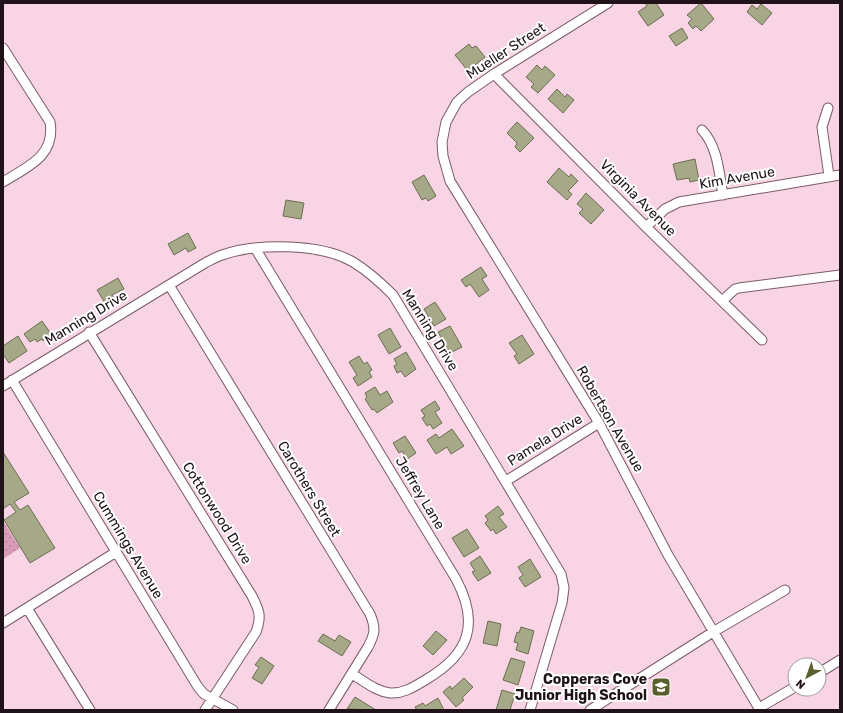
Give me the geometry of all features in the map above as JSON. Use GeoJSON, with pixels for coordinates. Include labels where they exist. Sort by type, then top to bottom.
{"type":"FeatureCollection","features":[{"type":"Feature","properties":{"kind":"street","name":"Mueller Street"},"geometry":{"type":"LineString","coordinates":[[442,142],[446,122],[458,102],[468,92],[494,74],[608,3]]}},
{"type":"Feature","properties":{"kind":"street"},"geometry":{"type":"LineString","coordinates":[[3,48],[50,122],[52,131],[46,151],[38,160],[3,182]]}},
{"type":"Feature","properties":{"kind":"street","name":"Virginia Avenue"},"geometry":{"type":"LineString","coordinates":[[494,74],[646,227],[762,340]]}},
{"type":"Feature","properties":{"kind":"street"},"geometry":{"type":"LineString","coordinates":[[828,108],[822,127],[829,176]]}},
{"type":"Feature","properties":{"kind":"street"},"geometry":{"type":"LineString","coordinates":[[702,130],[709,137],[713,145],[723,195]]}},
{"type":"Feature","properties":{"kind":"street","name":"Robertson Avenue"},"geometry":{"type":"LineString","coordinates":[[442,142],[442,156],[450,181],[599,423],[668,555],[759,709]]}},
{"type":"Feature","properties":{"kind":"street","name":"Kim Avenue"},"geometry":{"type":"LineString","coordinates":[[646,227],[664,209],[686,201],[840,175]]}},
{"type":"Feature","properties":{"kind":"street","name":"Manning Drive"},"geometry":{"type":"LineString","coordinates":[[3,386],[89,332],[205,263],[223,255],[254,248],[301,247],[328,252],[352,262],[393,295],[556,563],[563,580],[564,588],[562,603],[530,710]]}},
{"type":"Feature","properties":{"kind":"street","name":"Jeffrey Lane"},"geometry":{"type":"LineString","coordinates":[[254,248],[456,580],[464,594],[468,606],[469,623],[467,635],[463,646],[456,657],[436,674],[413,688],[403,692],[383,692],[352,674]]}},
{"type":"Feature","properties":{"kind":"street"},"geometry":{"type":"LineString","coordinates":[[722,301],[735,289],[739,288],[840,275]]}},
{"type":"Feature","properties":{"kind":"street","name":"Carothers Street"},"geometry":{"type":"LineString","coordinates":[[169,285],[370,614],[374,623],[373,637],[329,710]]}},
{"type":"Feature","properties":{"kind":"street","name":"Cottonwood Drive"},"geometry":{"type":"LineString","coordinates":[[89,332],[248,590],[259,612],[256,632],[205,710]]}},
{"type":"Feature","properties":{"kind":"street","name":"Cummings Avenue"},"geometry":{"type":"LineString","coordinates":[[12,380],[198,688],[204,694],[233,710]]}},
{"type":"Feature","properties":{"kind":"street","name":"Pamela Drive"},"geometry":{"type":"LineString","coordinates":[[506,481],[599,423]]}},
{"type":"Feature","properties":{"kind":"street"},"geometry":{"type":"LineString","coordinates":[[3,623],[116,552]]}},
{"type":"Feature","properties":{"kind":"street"},"geometry":{"type":"LineString","coordinates":[[590,710],[713,632],[785,590]]}},
{"type":"Feature","properties":{"kind":"street"},"geometry":{"type":"LineString","coordinates":[[27,608],[90,710]]}},
{"type":"Feature","properties":{"kind":"street"},"geometry":{"type":"LineString","coordinates":[[827,668],[840,660]]}},
{"type":"Feature","properties":{"kind":"street"},"geometry":{"type":"LineString","coordinates":[[759,709],[787,692]]}},
{"type":"Feature","properties":{"kind":"shaded area"},"geometry":{"type":"Polygon","coordinates":[[[3,521],[20,548],[3,559],[3,521]]]}},
{"type":"Feature","properties":{"kind":"building"},"geometry":{"type":"Polygon","coordinates":[[[645,3],[656,3],[664,15],[648,26],[638,12],[647,6],[645,3]]]}},
{"type":"Feature","properties":{"kind":"building"},"geometry":{"type":"Polygon","coordinates":[[[701,3],[714,19],[701,31],[696,26],[693,29],[688,23],[692,19],[687,15],[701,3]]]}},
{"type":"Feature","properties":{"kind":"building"},"geometry":{"type":"Polygon","coordinates":[[[761,4],[772,13],[762,25],[747,12],[752,5],[757,9],[761,4]]]}},
{"type":"Feature","properties":{"kind":"building"},"geometry":{"type":"Polygon","coordinates":[[[682,28],[688,38],[676,46],[669,36],[682,28]]]}},
{"type":"Feature","properties":{"kind":"building"},"geometry":{"type":"Polygon","coordinates":[[[469,44],[472,48],[476,46],[485,57],[468,71],[455,55],[469,44]]]}},
{"type":"Feature","properties":{"kind":"building"},"geometry":{"type":"Polygon","coordinates":[[[537,65],[542,70],[545,66],[555,75],[538,93],[531,87],[534,84],[526,77],[537,65]]]}},
{"type":"Feature","properties":{"kind":"building"},"geometry":{"type":"Polygon","coordinates":[[[557,89],[565,97],[567,94],[574,100],[563,113],[548,99],[557,89]]]}},
{"type":"Feature","properties":{"kind":"building"},"geometry":{"type":"Polygon","coordinates":[[[517,122],[534,138],[520,152],[515,147],[517,143],[507,133],[517,122]]]}},
{"type":"Feature","properties":{"kind":"building"},"geometry":{"type":"Polygon","coordinates":[[[695,159],[699,180],[690,182],[689,178],[677,180],[673,164],[695,159]]]}},
{"type":"Feature","properties":{"kind":"building"},"geometry":{"type":"Polygon","coordinates":[[[559,168],[569,177],[571,174],[578,181],[568,191],[572,194],[567,200],[547,182],[559,168]]]}},
{"type":"Feature","properties":{"kind":"building"},"geometry":{"type":"Polygon","coordinates":[[[424,175],[436,196],[428,201],[426,198],[422,200],[412,182],[424,175]]]}},
{"type":"Feature","properties":{"kind":"building"},"geometry":{"type":"Polygon","coordinates":[[[586,193],[604,210],[591,224],[579,213],[583,209],[577,204],[586,193]]]}},
{"type":"Feature","properties":{"kind":"building"},"geometry":{"type":"Polygon","coordinates":[[[286,200],[304,203],[301,219],[283,216],[286,200]]]}},
{"type":"Feature","properties":{"kind":"building"},"geometry":{"type":"Polygon","coordinates":[[[188,233],[196,248],[188,252],[186,248],[174,255],[168,244],[188,233]]]}},
{"type":"Feature","properties":{"kind":"building"},"geometry":{"type":"Polygon","coordinates":[[[481,267],[487,276],[482,279],[489,290],[479,297],[470,284],[466,287],[461,280],[481,267]]]}},
{"type":"Feature","properties":{"kind":"building"},"geometry":{"type":"Polygon","coordinates":[[[118,278],[124,289],[112,295],[114,298],[105,303],[97,290],[118,278]]]}},
{"type":"Feature","properties":{"kind":"building"},"geometry":{"type":"Polygon","coordinates":[[[435,302],[446,319],[434,326],[424,309],[435,302]]]}},
{"type":"Feature","properties":{"kind":"building"},"geometry":{"type":"Polygon","coordinates":[[[42,321],[52,335],[43,341],[42,339],[37,342],[35,339],[30,342],[24,334],[42,321]]]}},
{"type":"Feature","properties":{"kind":"building"},"geometry":{"type":"Polygon","coordinates":[[[450,326],[462,347],[450,353],[438,332],[450,326]]]}},
{"type":"Feature","properties":{"kind":"building"},"geometry":{"type":"Polygon","coordinates":[[[390,328],[401,347],[389,354],[378,335],[390,328]]]}},
{"type":"Feature","properties":{"kind":"building"},"geometry":{"type":"Polygon","coordinates":[[[522,335],[534,354],[519,364],[514,356],[517,354],[509,343],[522,335]]]}},
{"type":"Feature","properties":{"kind":"building"},"geometry":{"type":"Polygon","coordinates":[[[18,336],[27,351],[9,363],[3,354],[3,346],[18,336]]]}},
{"type":"Feature","properties":{"kind":"building"},"geometry":{"type":"Polygon","coordinates":[[[406,352],[416,369],[405,377],[401,371],[397,373],[394,366],[397,364],[394,359],[406,352]]]}},
{"type":"Feature","properties":{"kind":"building"},"geometry":{"type":"Polygon","coordinates":[[[359,356],[364,364],[367,362],[372,370],[369,372],[372,377],[358,386],[353,378],[357,375],[349,362],[359,356]]]}},
{"type":"Feature","properties":{"kind":"building"},"geometry":{"type":"Polygon","coordinates":[[[375,387],[380,395],[387,391],[393,402],[377,413],[374,409],[372,410],[365,399],[367,397],[365,393],[375,387]]]}},
{"type":"Feature","properties":{"kind":"building"},"geometry":{"type":"Polygon","coordinates":[[[435,401],[440,409],[435,412],[442,423],[433,429],[430,424],[427,426],[422,418],[425,416],[421,410],[435,401]]]}},
{"type":"Feature","properties":{"kind":"building"},"geometry":{"type":"Polygon","coordinates":[[[452,429],[464,446],[451,454],[447,447],[436,454],[427,440],[436,434],[439,438],[452,429]]]}},
{"type":"Feature","properties":{"kind":"building"},"geometry":{"type":"Polygon","coordinates":[[[405,436],[416,453],[407,459],[402,451],[399,453],[393,443],[405,436]]]}},
{"type":"Feature","properties":{"kind":"building"},"geometry":{"type":"Polygon","coordinates":[[[3,452],[29,493],[14,502],[20,510],[28,505],[55,548],[30,563],[4,520],[16,512],[10,504],[3,509],[3,452]]]}},
{"type":"Feature","properties":{"kind":"building"},"geometry":{"type":"Polygon","coordinates":[[[498,506],[504,514],[499,517],[507,527],[496,534],[493,529],[491,531],[485,523],[488,520],[485,516],[498,506]]]}},
{"type":"Feature","properties":{"kind":"building"},"geometry":{"type":"Polygon","coordinates":[[[467,529],[479,548],[464,557],[452,538],[467,529]]]}},
{"type":"Feature","properties":{"kind":"building"},"geometry":{"type":"Polygon","coordinates":[[[480,556],[491,573],[478,581],[472,572],[475,571],[470,563],[480,556]]]}},
{"type":"Feature","properties":{"kind":"building"},"geometry":{"type":"Polygon","coordinates":[[[530,559],[541,577],[525,587],[519,578],[523,575],[518,567],[530,559]]]}},
{"type":"Feature","properties":{"kind":"building"},"geometry":{"type":"Polygon","coordinates":[[[488,621],[501,624],[497,646],[483,643],[488,621]]]}},
{"type":"Feature","properties":{"kind":"building"},"geometry":{"type":"Polygon","coordinates":[[[521,627],[534,631],[528,654],[516,650],[518,643],[514,642],[517,632],[519,633],[521,627]]]}},
{"type":"Feature","properties":{"kind":"building"},"geometry":{"type":"Polygon","coordinates":[[[436,631],[447,640],[433,655],[423,646],[436,631]]]}},
{"type":"Feature","properties":{"kind":"building"},"geometry":{"type":"Polygon","coordinates":[[[323,634],[335,641],[339,635],[351,642],[342,656],[318,641],[323,634]]]}},
{"type":"Feature","properties":{"kind":"building"},"geometry":{"type":"Polygon","coordinates":[[[261,657],[274,666],[262,684],[252,678],[259,667],[255,665],[261,657]]]}},
{"type":"Feature","properties":{"kind":"building"},"geometry":{"type":"Polygon","coordinates":[[[511,658],[525,662],[518,685],[503,680],[511,658]]]}},
{"type":"Feature","properties":{"kind":"building"},"geometry":{"type":"Polygon","coordinates":[[[464,678],[473,687],[462,698],[464,700],[456,707],[443,692],[450,686],[452,689],[464,678]]]}},
{"type":"Feature","properties":{"kind":"building"},"geometry":{"type":"Polygon","coordinates":[[[502,690],[515,694],[510,710],[496,710],[502,690]]]}},
{"type":"Feature","properties":{"kind":"building"},"geometry":{"type":"Polygon","coordinates":[[[355,697],[376,710],[347,709],[355,697]]]}},
{"type":"Feature","properties":{"kind":"building"},"geometry":{"type":"Polygon","coordinates":[[[438,698],[444,710],[417,710],[415,707],[423,703],[425,706],[438,698]]]}},
{"type":"Feature","properties":{"kind":"place","name":"Copperas Cove Junior High School"},"geometry":{"type":"Point","coordinates":[661,687]}}]}
